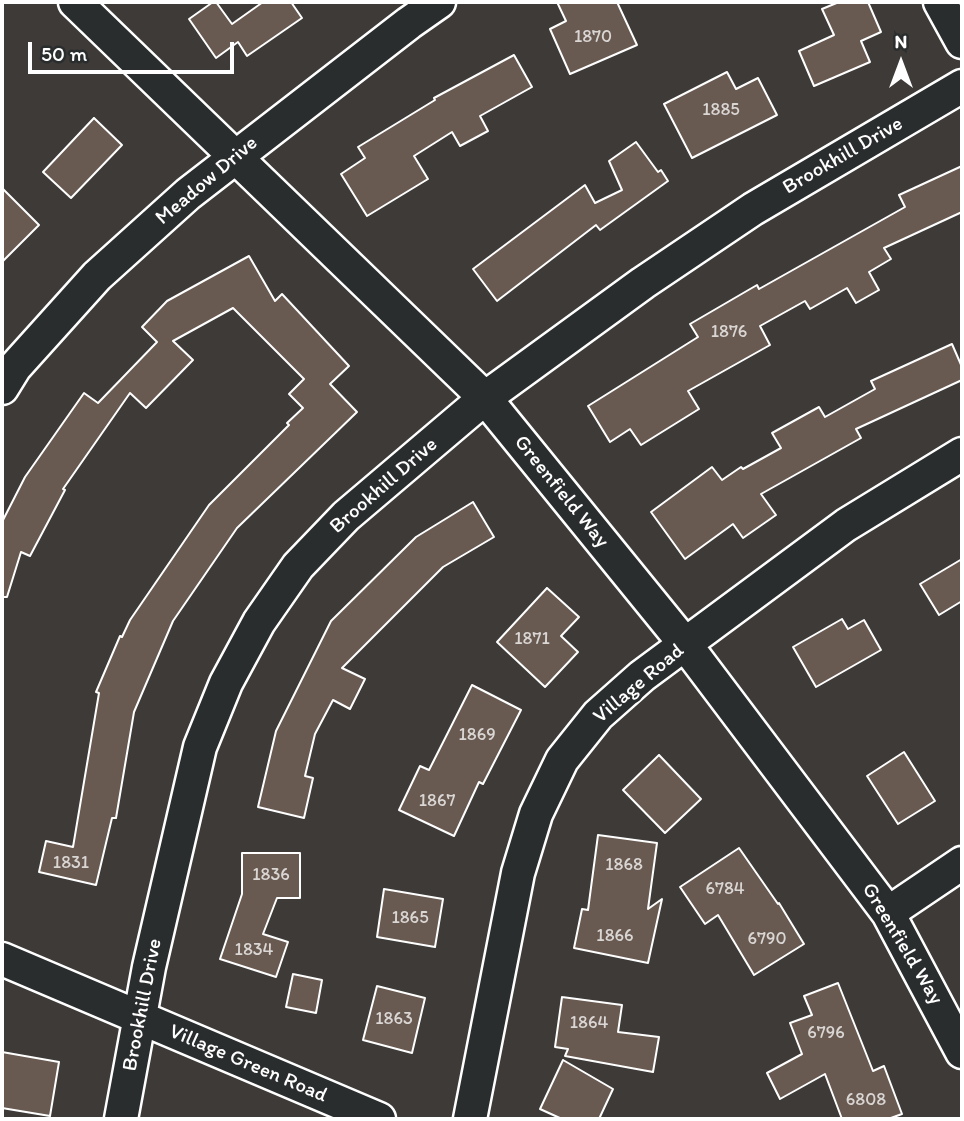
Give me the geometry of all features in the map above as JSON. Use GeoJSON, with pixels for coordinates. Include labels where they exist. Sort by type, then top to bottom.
{"type":"FeatureCollection","features":[{"type":"Feature","properties":{"kind":"street","name":"Greenfield Way"},"geometry":{"type":"LineString","coordinates":[[75,2],[485,398],[685,643],[888,913],[962,1052]]}},
{"type":"Feature","properties":{"kind":"street","name":"Meadow Drive"},"geometry":{"type":"LineString","coordinates":[[2,388],[15,368],[97,276],[188,194],[439,2]]}},
{"type":"Feature","properties":{"kind":"street"},"geometry":{"type":"LineString","coordinates":[[940,2],[962,41]]}},
{"type":"Feature","properties":{"kind":"street","name":"Brookhill Drive"},"geometry":{"type":"LineString","coordinates":[[121,1119],[149,967],[200,747],[226,683],[259,622],[298,566],[346,516],[485,398],[643,283],[753,209],[962,86]]}},
{"type":"Feature","properties":{"kind":"street","name":"Village Road"},"geometry":{"type":"LineString","coordinates":[[470,1119],[519,873],[536,814],[562,760],[598,715],[685,643],[846,525],[962,454]]}},
{"type":"Feature","properties":{"kind":"street"},"geometry":{"type":"LineString","coordinates":[[888,913],[962,863]]}},
{"type":"Feature","properties":{"kind":"street","name":"Village Green Road"},"geometry":{"type":"LineString","coordinates":[[2,959],[379,1119]]}},
{"type":"Feature","properties":{"kind":"building"},"geometry":{"type":"Polygon","coordinates":[[[216,2],[232,24],[263,2],[291,2],[302,18],[247,56],[238,42],[216,58],[189,19],[216,2]]]}},
{"type":"Feature","properties":{"kind":"building"},"geometry":{"type":"Polygon","coordinates":[[[557,2],[617,2],[637,45],[570,74],[550,29],[566,21],[557,2]]]}},
{"type":"Feature","properties":{"kind":"building"},"geometry":{"type":"Polygon","coordinates":[[[839,2],[868,2],[881,32],[861,41],[870,62],[814,86],[799,51],[834,35],[822,9],[839,2]]]}},
{"type":"Feature","properties":{"kind":"building"},"geometry":{"type":"Polygon","coordinates":[[[514,55],[532,87],[480,116],[488,131],[460,146],[452,132],[414,156],[428,179],[367,216],[341,174],[365,158],[358,147],[435,100],[434,98],[514,55]]]}},
{"type":"Feature","properties":{"kind":"building"},"geometry":{"type":"Polygon","coordinates":[[[727,72],[736,89],[758,78],[777,115],[692,158],[664,104],[727,72]]]}},
{"type":"Feature","properties":{"kind":"building"},"geometry":{"type":"Polygon","coordinates":[[[94,118],[122,145],[71,198],[43,172],[94,118]]]}},
{"type":"Feature","properties":{"kind":"building"},"geometry":{"type":"Polygon","coordinates":[[[636,142],[668,181],[600,230],[596,225],[497,301],[473,269],[585,185],[595,203],[622,190],[609,161],[636,142]]]}},
{"type":"Feature","properties":{"kind":"building"},"geometry":{"type":"Polygon","coordinates":[[[962,166],[962,212],[884,248],[891,259],[869,272],[879,290],[856,303],[847,288],[810,309],[805,301],[760,326],[770,345],[688,391],[699,409],[641,445],[630,429],[610,442],[588,406],[698,337],[690,324],[757,285],[759,289],[905,207],[899,195],[962,166]]]}},
{"type":"Feature","properties":{"kind":"building"},"geometry":{"type":"Polygon","coordinates":[[[2,188],[39,225],[2,262],[2,188]]]}},
{"type":"Feature","properties":{"kind":"building"},"geometry":{"type":"Polygon","coordinates":[[[249,256],[275,301],[282,294],[349,366],[330,384],[357,412],[237,528],[173,621],[134,712],[116,818],[112,818],[96,885],[39,872],[46,841],[73,847],[99,693],[96,692],[120,636],[122,637],[130,620],[209,505],[303,408],[289,394],[304,379],[233,308],[173,341],[193,360],[146,408],[130,393],[63,489],[65,490],[30,556],[21,552],[7,597],[2,597],[2,522],[25,477],[84,393],[98,403],[157,342],[142,327],[167,301],[249,256]]]}},
{"type":"Feature","properties":{"kind":"building"},"geometry":{"type":"Polygon","coordinates":[[[952,344],[962,367],[962,380],[856,429],[861,438],[761,494],[776,515],[743,538],[733,524],[685,559],[651,512],[712,467],[722,480],[741,467],[743,469],[781,448],[772,433],[819,407],[825,417],[875,389],[871,381],[952,344]]]}},
{"type":"Feature","properties":{"kind":"building"},"geometry":{"type":"Polygon","coordinates":[[[473,502],[494,537],[443,567],[342,668],[365,679],[350,709],[333,700],[315,734],[305,776],[313,778],[304,818],[258,807],[276,731],[331,621],[416,537],[473,502]]]}},
{"type":"Feature","properties":{"kind":"building"},"geometry":{"type":"Polygon","coordinates":[[[962,559],[962,601],[939,615],[920,584],[962,559]]]}},
{"type":"Feature","properties":{"kind":"building"},"geometry":{"type":"Polygon","coordinates":[[[547,588],[579,617],[561,636],[578,652],[545,687],[497,642],[547,588]]]}},
{"type":"Feature","properties":{"kind":"building"},"geometry":{"type":"Polygon","coordinates":[[[842,619],[848,629],[864,620],[881,650],[816,687],[793,647],[842,619]]]}},
{"type":"Feature","properties":{"kind":"building"},"geometry":{"type":"Polygon","coordinates":[[[472,685],[521,710],[483,784],[479,782],[454,836],[399,810],[420,766],[429,770],[472,685]]]}},
{"type":"Feature","properties":{"kind":"building"},"geometry":{"type":"Polygon","coordinates":[[[904,752],[935,801],[898,824],[867,776],[904,752]]]}},
{"type":"Feature","properties":{"kind":"building"},"geometry":{"type":"Polygon","coordinates":[[[659,755],[701,799],[665,833],[623,790],[659,755]]]}},
{"type":"Feature","properties":{"kind":"building"},"geometry":{"type":"Polygon","coordinates":[[[598,835],[657,843],[648,909],[662,899],[648,963],[574,948],[582,909],[588,910],[598,835]]]}},
{"type":"Feature","properties":{"kind":"building"},"geometry":{"type":"Polygon","coordinates":[[[739,848],[779,903],[804,944],[754,975],[718,915],[705,924],[680,887],[739,848]]]}},
{"type":"Feature","properties":{"kind":"building"},"geometry":{"type":"Polygon","coordinates":[[[242,853],[300,853],[300,898],[277,898],[263,934],[288,942],[276,977],[220,959],[242,894],[242,853]]]}},
{"type":"Feature","properties":{"kind":"building"},"geometry":{"type":"Polygon","coordinates":[[[384,889],[443,899],[435,947],[377,937],[384,889]]]}},
{"type":"Feature","properties":{"kind":"building"},"geometry":{"type":"Polygon","coordinates":[[[293,974],[322,980],[316,1013],[286,1007],[293,974]]]}},
{"type":"Feature","properties":{"kind":"building"},"geometry":{"type":"Polygon","coordinates":[[[838,983],[873,1071],[884,1066],[902,1114],[888,1119],[842,1119],[825,1074],[780,1099],[767,1073],[802,1054],[790,1023],[812,1015],[804,996],[838,983]]]}},
{"type":"Feature","properties":{"kind":"building"},"geometry":{"type":"Polygon","coordinates":[[[377,986],[425,998],[412,1053],[363,1040],[377,986]]]}},
{"type":"Feature","properties":{"kind":"building"},"geometry":{"type":"Polygon","coordinates":[[[562,997],[622,1005],[618,1032],[659,1037],[653,1072],[565,1056],[568,1049],[555,1047],[562,997]]]}},
{"type":"Feature","properties":{"kind":"building"},"geometry":{"type":"Polygon","coordinates":[[[2,1052],[59,1062],[50,1116],[2,1108],[2,1052]]]}},
{"type":"Feature","properties":{"kind":"building"},"geometry":{"type":"Polygon","coordinates":[[[563,1060],[613,1089],[599,1119],[562,1119],[540,1109],[563,1060]]]}}]}
